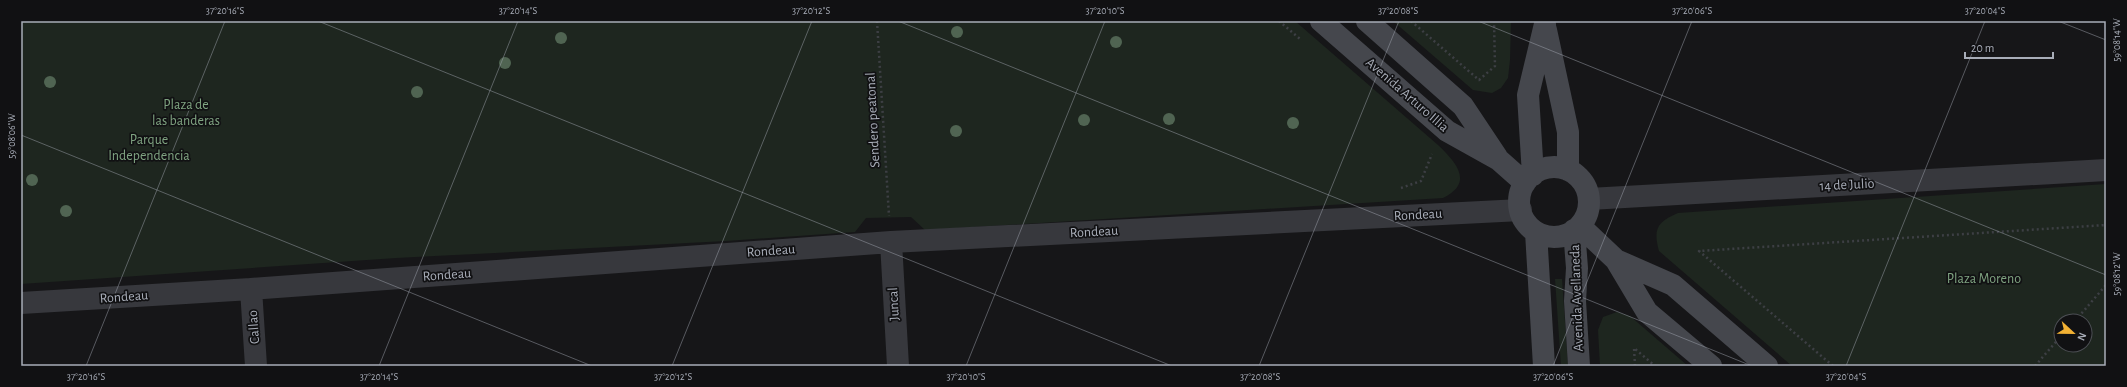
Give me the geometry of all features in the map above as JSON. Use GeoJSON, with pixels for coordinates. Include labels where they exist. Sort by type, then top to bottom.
{"type":"FeatureCollection","features":[{"type":"Feature","properties":{"kind":"street","name":"Avenida Arturo Illia"},"geometry":{"type":"LineString","coordinates":[[1321,21],[1447,131],[1499,160],[1529,179]]}},
{"type":"Feature","properties":{"kind":"street","name":"Avenida Arturo Illia"},"geometry":{"type":"LineString","coordinates":[[1367,21],[1463,106],[1499,160]]}},
{"type":"Feature","properties":{"kind":"street"},"geometry":{"type":"LineString","coordinates":[[1545,22],[1568,132],[1568,170]]}},
{"type":"Feature","properties":{"kind":"street"},"geometry":{"type":"LineString","coordinates":[[1529,179],[1528,95],[1545,22]]}},
{"type":"Feature","properties":{"kind":"street"},"geometry":{"type":"LineString","coordinates":[[1544,366],[1536,232],[1527,224],[1521,210],[1521,191],[1529,179],[1549,168],[1568,170],[1578,176],[1585,186],[1589,199]]}},
{"type":"Feature","properties":{"kind":"street","name":"14 de Julio"},"geometry":{"type":"LineString","coordinates":[[1589,199],[2106,170]]}},
{"type":"Feature","properties":{"kind":"street","name":"Avenida Avellaneda"},"geometry":{"type":"LineString","coordinates":[[1536,232],[1554,237],[1564,236],[1577,228],[1587,212],[1589,199]]}},
{"type":"Feature","properties":{"kind":"street","name":"Rondeau"},"geometry":{"type":"LineString","coordinates":[[21,303],[251,289],[891,242],[1521,210]]}},
{"type":"Feature","properties":{"kind":"street"},"geometry":{"type":"LineString","coordinates":[[1577,228],[1616,260],[1673,285],[1767,366]]}},
{"type":"Feature","properties":{"kind":"street","name":"Avenida Avellaneda"},"geometry":{"type":"LineString","coordinates":[[1577,228],[1575,301],[1579,366]]}},
{"type":"Feature","properties":{"kind":"street","name":"Juncal"},"geometry":{"type":"LineString","coordinates":[[891,242],[898,366]]}},
{"type":"Feature","properties":{"kind":"street"},"geometry":{"type":"LineString","coordinates":[[1616,260],[1647,312],[1711,366]]}},
{"type":"Feature","properties":{"kind":"street","name":"Callao"},"geometry":{"type":"LineString","coordinates":[[251,289],[256,366]]}},
{"type":"Feature","properties":{"kind":"path","name":"Sendero peatonal"},"geometry":{"type":"LineString","coordinates":[[877,21],[889,219]]}},
{"type":"Feature","properties":{"kind":"path"},"geometry":{"type":"LineString","coordinates":[[1279,21],[1303,42]]}},
{"type":"Feature","properties":{"kind":"path"},"geometry":{"type":"LineString","coordinates":[[1411,21],[1479,80],[1495,66],[1494,21]]}},
{"type":"Feature","properties":{"kind":"path"},"geometry":{"type":"LineString","coordinates":[[1393,188],[1401,188],[1421,181],[1433,155],[1427,150]]}},
{"type":"Feature","properties":{"kind":"path"},"geometry":{"type":"LineString","coordinates":[[1833,366],[1699,251],[2106,225]]}},
{"type":"Feature","properties":{"kind":"path"},"geometry":{"type":"LineString","coordinates":[[2082,313],[2106,286]]}},
{"type":"Feature","properties":{"kind":"path"},"geometry":{"type":"LineString","coordinates":[[2035,366],[2053,345]]}},
{"type":"Feature","properties":{"kind":"path"},"geometry":{"type":"LineString","coordinates":[[1635,366],[1634,348],[1655,366]]}},
{"type":"Feature","properties":{"kind":"green space","name":"Parque Independencia"},"geometry":{"type":"Polygon","coordinates":[[[21,21],[1295,21],[1438,145],[1456,166],[1460,179],[1458,186],[1443,198],[925,230],[911,217],[866,218],[855,232],[726,241],[396,258],[21,284],[21,21]]]}},
{"type":"Feature","properties":{"kind":"green space"},"geometry":{"type":"Polygon","coordinates":[[[1393,21],[1511,21],[1508,78],[1501,88],[1492,93],[1473,90],[1393,21]]]}},
{"type":"Feature","properties":{"kind":"green space","name":"Plaza Moreno"},"geometry":{"type":"Polygon","coordinates":[[[2106,184],[2106,366],[1792,366],[1659,251],[1656,237],[1658,227],[1671,216],[1678,213],[2106,184]]]}},
{"type":"Feature","properties":{"kind":"green space"},"geometry":{"type":"Polygon","coordinates":[[[1555,279],[1562,279],[1568,366],[1561,366],[1555,279]]]}},
{"type":"Feature","properties":{"kind":"green space"},"geometry":{"type":"Polygon","coordinates":[[[1617,312],[1630,316],[1688,366],[1600,366],[1598,330],[1603,317],[1617,312]]]}},
{"type":"Feature","properties":{"kind":"park label","name":"Plaza de las banderas"},"geometry":{"type":"Point","coordinates":[186,114]}}]}
